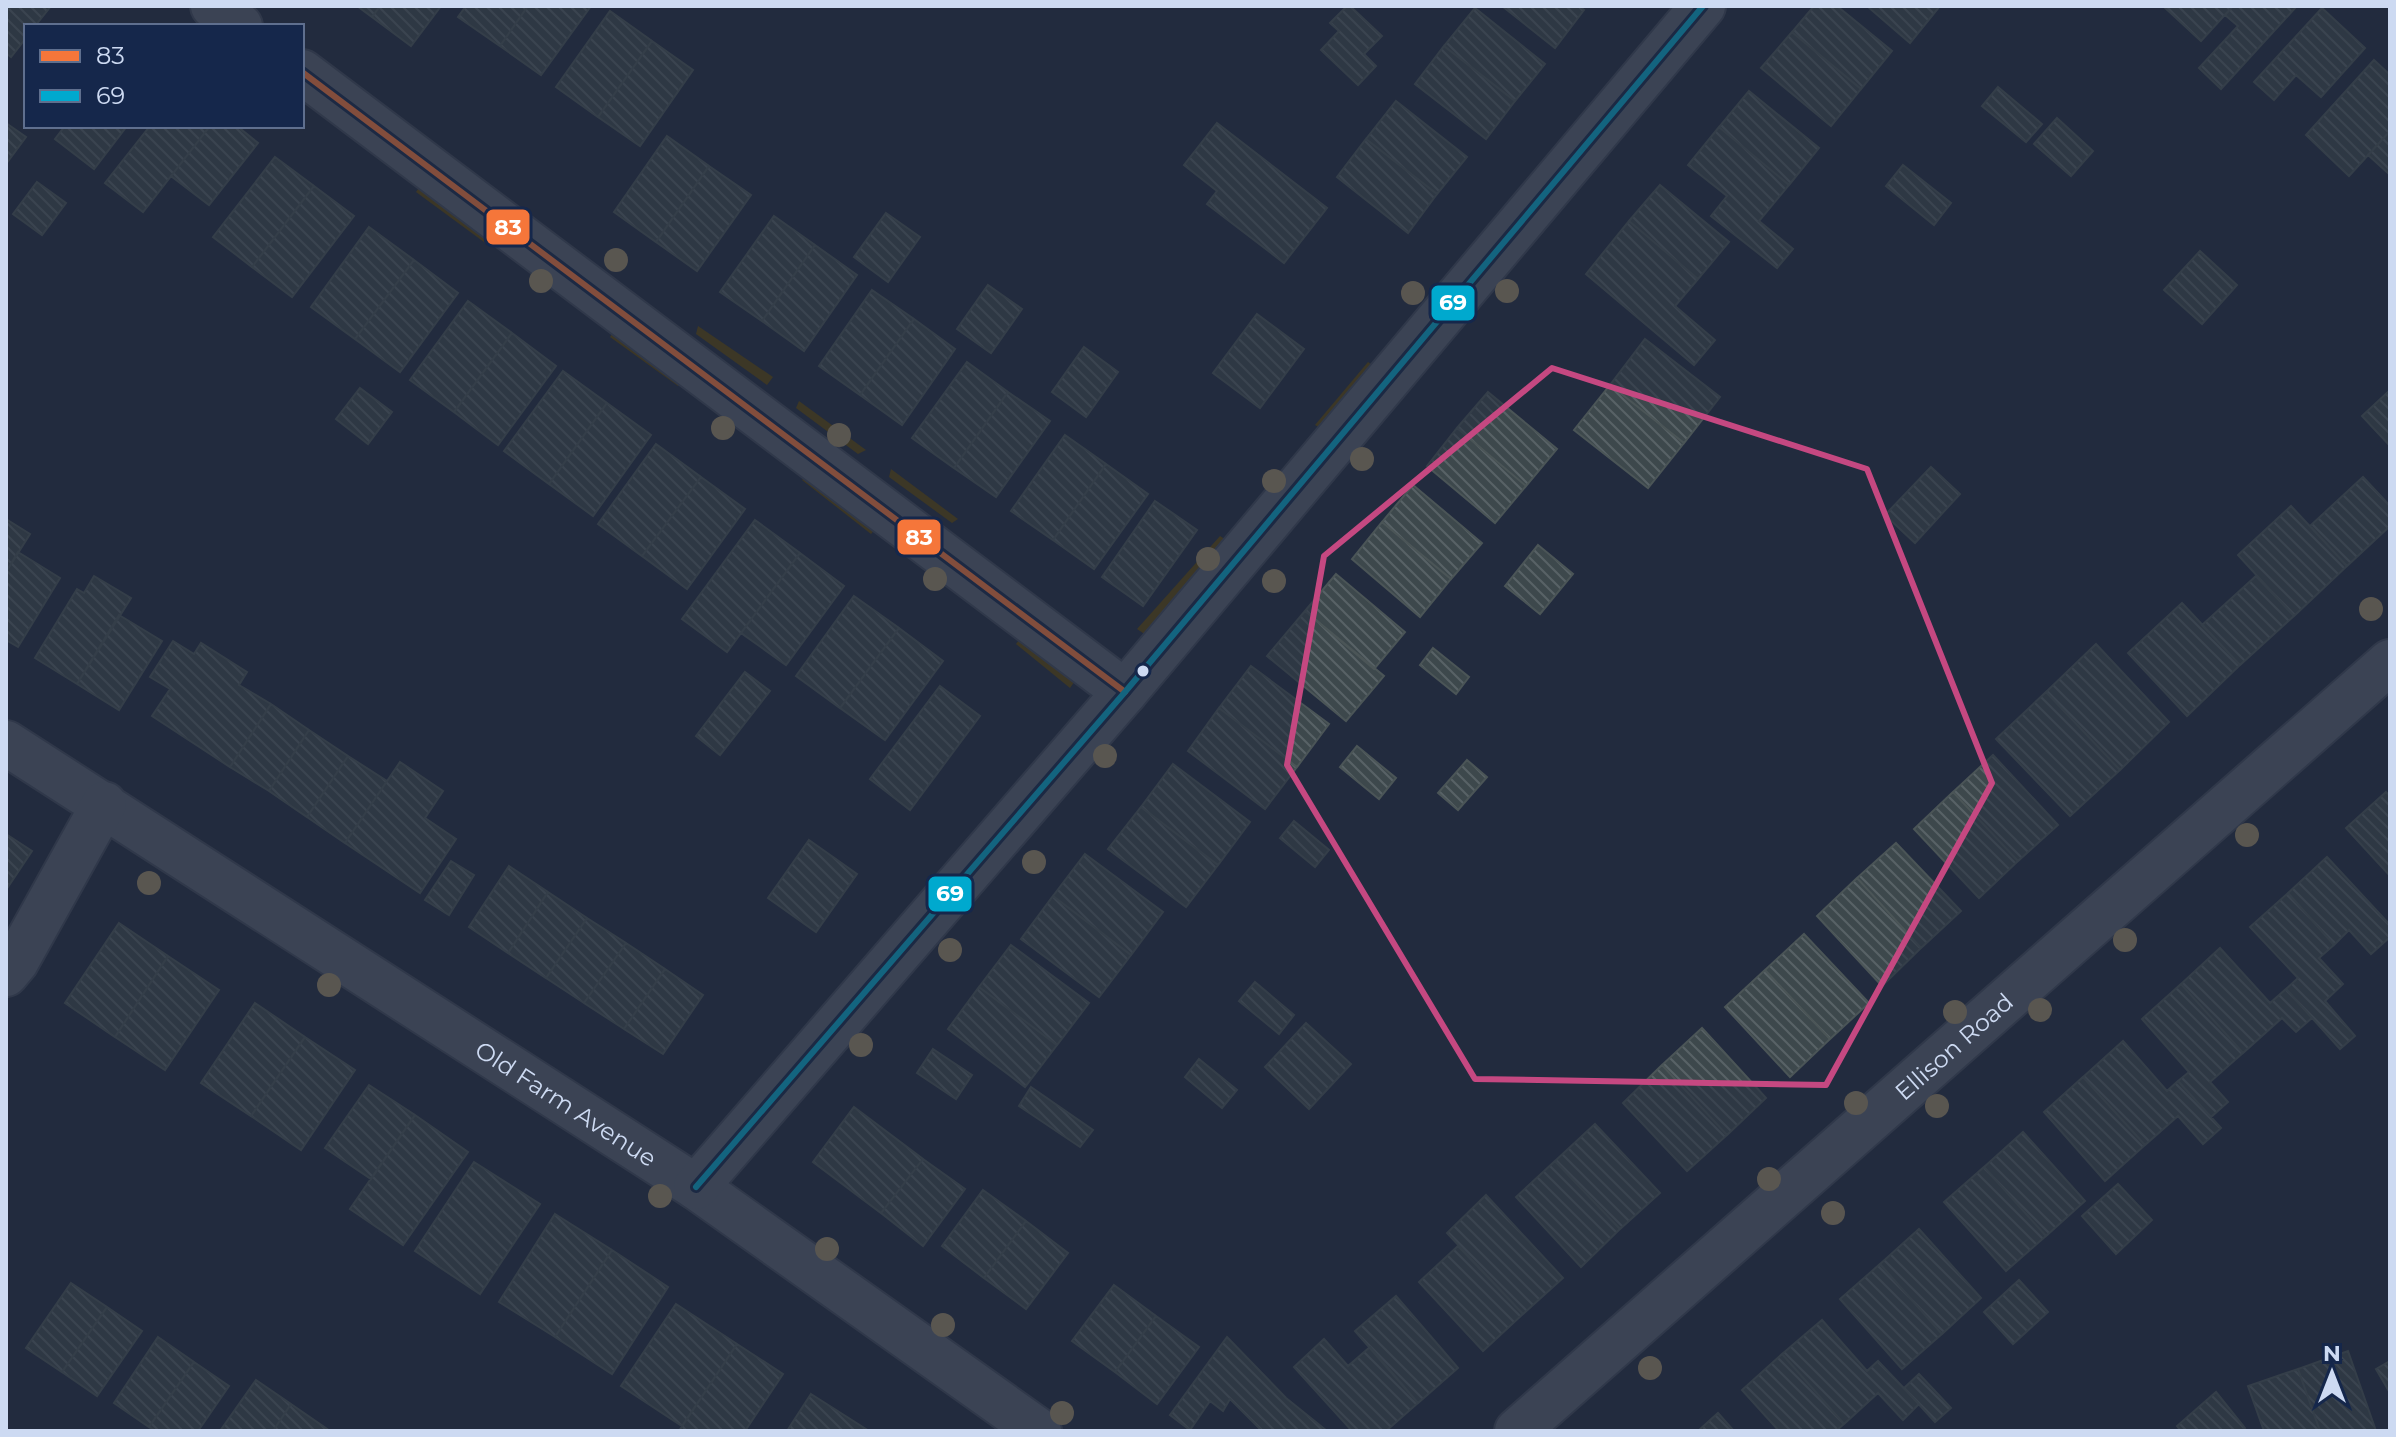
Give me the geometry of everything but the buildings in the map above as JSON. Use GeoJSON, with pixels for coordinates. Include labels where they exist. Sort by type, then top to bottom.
{"type":"FeatureCollection","features":[{"type":"Feature","properties":{"kind":"street"},"geometry":{"type":"LineString","coordinates":[[213,6],[237,24]]}},
{"type":"Feature","properties":{"kind":"street"},"geometry":{"type":"LineString","coordinates":[[696,1187],[1125,692],[1703,6]]}},
{"type":"Feature","properties":{"kind":"street"},"geometry":{"type":"LineString","coordinates":[[304,74],[1125,692]]}},
{"type":"Feature","properties":{"kind":"street","name":"Ellison Road"},"geometry":{"type":"LineString","coordinates":[[1517,1431],[2390,662]]}},
{"type":"Feature","properties":{"kind":"street","name":"Old Farm Avenue"},"geometry":{"type":"LineString","coordinates":[[6,743],[696,1187],[1039,1431]]}},
{"type":"Feature","properties":{"kind":"street"},"geometry":{"type":"LineString","coordinates":[[6,974],[16,962],[94,798]]}},
{"type":"Feature","properties":{"kind":"highlighted area"},"geometry":{"type":"Polygon","coordinates":[[[1552,368],[1867,469],[1992,783],[1826,1085],[1475,1079],[1287,765],[1324,556],[1552,368]]]}},
{"type":"Feature","properties":{"kind":"shaded area"},"geometry":{"type":"Polygon","coordinates":[[[421,185],[493,239],[488,245],[416,192],[421,185]]]}},
{"type":"Feature","properties":{"kind":"shaded area"},"geometry":{"type":"Polygon","coordinates":[[[698,326],[773,377],[767,385],[696,334],[698,326]]]}},
{"type":"Feature","properties":{"kind":"shaded area"},"geometry":{"type":"Polygon","coordinates":[[[615,330],[682,380],[678,386],[610,337],[615,330]]]}},
{"type":"Feature","properties":{"kind":"shaded area"},"geometry":{"type":"Polygon","coordinates":[[[1368,362],[1377,368],[1326,431],[1315,425],[1368,362]]]}},
{"type":"Feature","properties":{"kind":"shaded area"},"geometry":{"type":"Polygon","coordinates":[[[799,401],[866,450],[858,454],[796,408],[799,401]]]}},
{"type":"Feature","properties":{"kind":"shaded area"},"geometry":{"type":"Polygon","coordinates":[[[891,469],[958,519],[952,523],[889,477],[891,469]]]}},
{"type":"Feature","properties":{"kind":"shaded area"},"geometry":{"type":"Polygon","coordinates":[[[808,474],[877,527],[871,534],[802,480],[808,474]]]}},
{"type":"Feature","properties":{"kind":"shaded area"},"geometry":{"type":"Polygon","coordinates":[[[1220,536],[1229,542],[1146,635],[1137,629],[1220,536]]]}},
{"type":"Feature","properties":{"kind":"shaded area"},"geometry":{"type":"Polygon","coordinates":[[[1022,636],[1077,678],[1070,688],[1016,644],[1022,636]]]}},
{"type":"Feature","properties":{"kind":"transit line","name":"69"},"geometry":{"type":"LineString","coordinates":[[696,1187],[1125,692],[1703,6]]}},
{"type":"Feature","properties":{"kind":"transit line","name":"83"},"geometry":{"type":"LineString","coordinates":[[304,74],[1125,692]]}}]}
